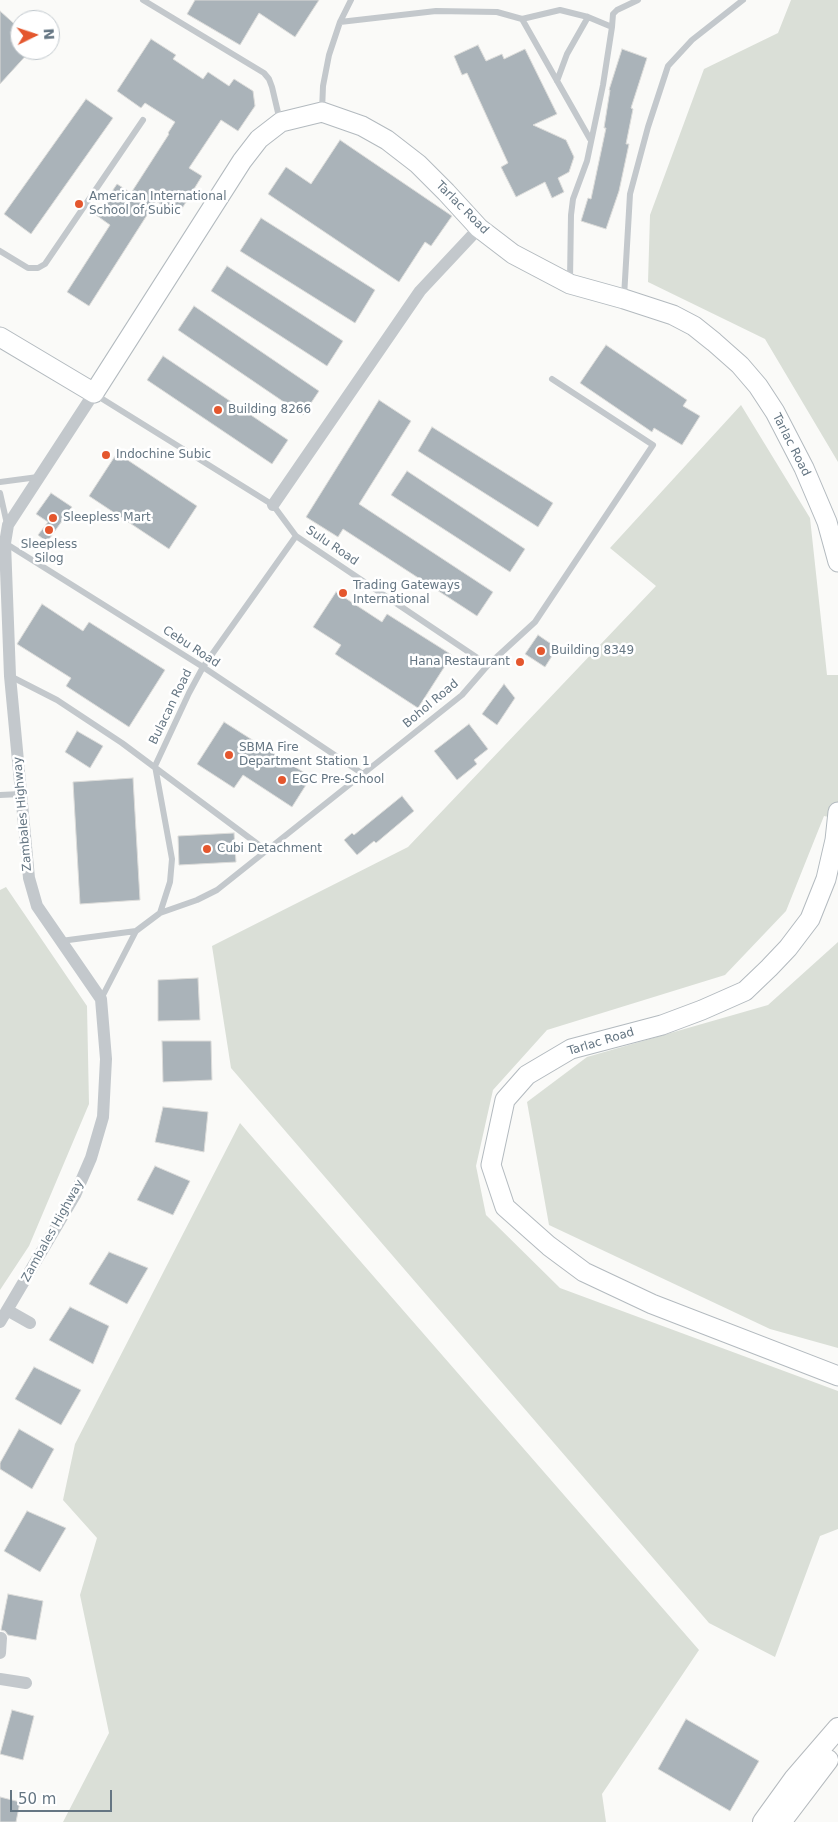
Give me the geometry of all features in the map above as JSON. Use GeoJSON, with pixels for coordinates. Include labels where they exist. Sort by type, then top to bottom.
{"type":"FeatureCollection","features":[{"type":"Feature","properties":{"kind":"main road"},"geometry":{"type":"LineString","coordinates":[[0,337],[94,393],[242,161],[259,139],[281,122],[322,112]]}},
{"type":"Feature","properties":{"kind":"main road","name":"Tarlac Road"},"geometry":{"type":"LineString","coordinates":[[322,112],[362,126],[387,140],[418,164],[479,228],[513,254],[570,284],[673,315],[694,326],[740,365],[758,386],[775,412],[804,468],[827,522],[838,562]]}},
{"type":"Feature","properties":{"kind":"main road","name":"Tarlac Road"},"geometry":{"type":"LineString","coordinates":[[838,812],[835,840],[826,879],[810,919],[788,948],[769,968],[745,991],[662,1025],[571,1048],[527,1075],[504,1100],[491,1165],[505,1207],[549,1246],[584,1272],[652,1304],[838,1376]]}},
{"type":"Feature","properties":{"kind":"main road"},"geometry":{"type":"LineString","coordinates":[[763,1822],[794,1779],[838,1728]]}},
{"type":"Feature","properties":{"kind":"main road"},"geometry":{"type":"LineString","coordinates":[[780,1822],[838,1747]]}},
{"type":"Feature","properties":{"kind":"main road"},"geometry":{"type":"LineString","coordinates":[[798,1798],[813,1790],[838,1762]]}},
{"type":"Feature","properties":{"kind":"street"},"geometry":{"type":"LineString","coordinates":[[273,505],[420,291],[479,228]]}},
{"type":"Feature","properties":{"kind":"street","name":"Zambales Highway"},"geometry":{"type":"LineString","coordinates":[[0,1322],[75,1195],[91,1158],[103,1117],[106,1059],[101,999],[36,906],[31,888],[20,794],[10,676],[4,649],[5,543],[8,525],[94,393]]}},
{"type":"Feature","properties":{"kind":"street"},"geometry":{"type":"LineString","coordinates":[[7,1310],[30,1323]]}},
{"type":"Feature","properties":{"kind":"street"},"geometry":{"type":"LineString","coordinates":[[0,1653],[1,1638]]}},
{"type":"Feature","properties":{"kind":"street"},"geometry":{"type":"LineString","coordinates":[[0,1679],[26,1683]]}},
{"type":"Feature","properties":{"kind":"lane"},"geometry":{"type":"LineString","coordinates":[[143,0],[264,73],[272,87],[281,122]]}},
{"type":"Feature","properties":{"kind":"lane"},"geometry":{"type":"LineString","coordinates":[[322,112],[329,55],[340,22],[351,0]]}},
{"type":"Feature","properties":{"kind":"lane"},"geometry":{"type":"LineString","coordinates":[[570,284],[573,198],[587,161],[590,139],[603,85],[613,14],[617,10],[638,0]]}},
{"type":"Feature","properties":{"kind":"lane"},"geometry":{"type":"LineString","coordinates":[[624,299],[630,194],[648,127],[668,66],[692,40],[743,0]]}},
{"type":"Feature","properties":{"kind":"lane"},"geometry":{"type":"LineString","coordinates":[[340,22],[436,11],[497,12],[522,20],[560,10],[588,17],[612,27]]}},
{"type":"Feature","properties":{"kind":"lane"},"geometry":{"type":"LineString","coordinates":[[557,81],[567,54],[588,17]]}},
{"type":"Feature","properties":{"kind":"lane"},"geometry":{"type":"LineString","coordinates":[[522,20],[590,139]]}},
{"type":"Feature","properties":{"kind":"lane"},"geometry":{"type":"LineString","coordinates":[[0,251],[28,268],[38,268],[45,264],[143,120]]}},
{"type":"Feature","properties":{"kind":"lane","name":"Bohol Road"},"geometry":{"type":"LineString","coordinates":[[61,941],[136,930],[160,913],[197,900],[218,890],[462,695],[488,665],[535,622],[652,445],[552,378]]}},
{"type":"Feature","properties":{"kind":"lane","name":"Sulu Road"},"geometry":{"type":"LineString","coordinates":[[94,393],[273,505],[296,536],[488,665]]}},
{"type":"Feature","properties":{"kind":"lane"},"geometry":{"type":"LineString","coordinates":[[0,482],[39,477]]}},
{"type":"Feature","properties":{"kind":"lane"},"geometry":{"type":"LineString","coordinates":[[0,493],[8,525]]}},
{"type":"Feature","properties":{"kind":"lane","name":"Bulacan Road"},"geometry":{"type":"LineString","coordinates":[[155,766],[189,693],[203,668],[296,536]]}},
{"type":"Feature","properties":{"kind":"lane","name":"Cebu Road"},"geometry":{"type":"LineString","coordinates":[[5,543],[203,668],[362,774]]}},
{"type":"Feature","properties":{"kind":"lane"},"geometry":{"type":"LineString","coordinates":[[10,676],[57,700],[155,766],[267,851]]}},
{"type":"Feature","properties":{"kind":"lane"},"geometry":{"type":"LineString","coordinates":[[155,766],[172,859],[170,882],[160,913]]}},
{"type":"Feature","properties":{"kind":"lane"},"geometry":{"type":"LineString","coordinates":[[0,795],[20,794]]}},
{"type":"Feature","properties":{"kind":"lane","name":"Bohol Road"},"geometry":{"type":"LineString","coordinates":[[101,999],[136,930]]}},
{"type":"Feature","properties":{"kind":"shaded area"},"geometry":{"type":"Polygon","coordinates":[[[791,0],[838,0],[838,462],[765,339],[648,282],[650,215],[704,69],[778,33],[791,0]]]}},
{"type":"Feature","properties":{"kind":"shaded area"},"geometry":{"type":"Polygon","coordinates":[[[741,405],[810,518],[827,675],[838,675],[838,819],[824,816],[786,911],[725,975],[547,1030],[493,1090],[476,1166],[486,1215],[560,1288],[838,1391],[838,1529],[820,1536],[775,1657],[709,1623],[231,1068],[212,946],[408,847],[656,586],[610,548],[741,405]]]}},
{"type":"Feature","properties":{"kind":"shaded area"},"geometry":{"type":"Polygon","coordinates":[[[6,887],[87,1006],[89,1104],[29,1246],[0,1290],[0,890],[6,887]]]}},
{"type":"Feature","properties":{"kind":"shaded area"},"geometry":{"type":"Polygon","coordinates":[[[838,942],[838,1348],[770,1329],[549,1225],[527,1102],[587,1057],[768,1005],[838,942]]]}},
{"type":"Feature","properties":{"kind":"shaded area"},"geometry":{"type":"Polygon","coordinates":[[[240,1123],[699,1650],[602,1794],[606,1822],[63,1822],[109,1733],[80,1595],[97,1538],[63,1500],[75,1444],[240,1123]]]}},
{"type":"Feature","properties":{"kind":"building"},"geometry":{"type":"Polygon","coordinates":[[[195,0],[319,0],[295,37],[259,13],[240,45],[187,14],[195,0]]]}},
{"type":"Feature","properties":{"kind":"building"},"geometry":{"type":"Polygon","coordinates":[[[0,11],[10,20],[10,60],[22,60],[0,84],[0,11]]]}},
{"type":"Feature","properties":{"kind":"building"},"geometry":{"type":"Polygon","coordinates":[[[151,39],[176,55],[173,59],[203,79],[208,72],[229,86],[234,79],[253,91],[255,106],[238,131],[221,120],[189,168],[202,176],[178,215],[156,201],[89,306],[67,292],[110,225],[96,215],[117,184],[131,193],[175,122],[145,103],[141,108],[117,91],[151,39]]]}},
{"type":"Feature","properties":{"kind":"building"},"geometry":{"type":"Polygon","coordinates":[[[478,45],[486,61],[502,54],[504,59],[525,49],[557,114],[533,125],[566,140],[574,157],[569,172],[558,178],[564,192],[552,198],[545,182],[516,197],[501,167],[508,163],[467,73],[462,75],[454,56],[478,45]]]}},
{"type":"Feature","properties":{"kind":"building"},"geometry":{"type":"Polygon","coordinates":[[[622,49],[647,58],[631,108],[633,109],[626,144],[629,144],[619,191],[606,229],[581,221],[588,198],[591,199],[606,128],[604,128],[609,90],[622,49]]]}},
{"type":"Feature","properties":{"kind":"building"},"geometry":{"type":"Polygon","coordinates":[[[86,99],[113,118],[31,234],[4,214],[86,99]]]}},
{"type":"Feature","properties":{"kind":"building"},"geometry":{"type":"Polygon","coordinates":[[[340,140],[452,216],[431,246],[425,242],[399,282],[268,194],[286,167],[311,184],[340,140]]]}},
{"type":"Feature","properties":{"kind":"building"},"geometry":{"type":"Polygon","coordinates":[[[261,218],[375,290],[355,323],[240,251],[261,218]]]}},
{"type":"Feature","properties":{"kind":"building"},"geometry":{"type":"Polygon","coordinates":[[[227,266],[343,341],[327,366],[211,291],[227,266]]]}},
{"type":"Feature","properties":{"kind":"building"},"geometry":{"type":"Polygon","coordinates":[[[194,306],[319,391],[303,415],[178,330],[194,306]]]}},
{"type":"Feature","properties":{"kind":"building"},"geometry":{"type":"Polygon","coordinates":[[[606,345],[687,400],[683,406],[700,416],[682,445],[654,428],[652,432],[580,383],[606,345]]]}},
{"type":"Feature","properties":{"kind":"building","name":"Building 8266"},"geometry":{"type":"Polygon","coordinates":[[[163,356],[288,440],[272,464],[147,380],[163,356]]]}},
{"type":"Feature","properties":{"kind":"building"},"geometry":{"type":"Polygon","coordinates":[[[379,400],[411,421],[359,504],[493,592],[477,616],[343,529],[338,537],[306,517],[379,400]]]}},
{"type":"Feature","properties":{"kind":"building"},"geometry":{"type":"Polygon","coordinates":[[[432,427],[553,503],[538,527],[418,451],[432,427]]]}},
{"type":"Feature","properties":{"kind":"building"},"geometry":{"type":"Polygon","coordinates":[[[117,453],[197,506],[169,549],[89,496],[117,453]]]}},
{"type":"Feature","properties":{"kind":"building"},"geometry":{"type":"Polygon","coordinates":[[[407,471],[525,549],[510,572],[391,495],[407,471]]]}},
{"type":"Feature","properties":{"kind":"building","name":"Sleepless Mart"},"geometry":{"type":"Polygon","coordinates":[[[51,493],[72,507],[47,542],[38,535],[48,522],[36,514],[51,493]]]}},
{"type":"Feature","properties":{"kind":"building"},"geometry":{"type":"Polygon","coordinates":[[[336,592],[382,622],[387,614],[452,655],[418,708],[335,654],[341,645],[313,627],[336,592]]]}},
{"type":"Feature","properties":{"kind":"building"},"geometry":{"type":"Polygon","coordinates":[[[42,604],[83,631],[89,622],[165,670],[129,727],[66,686],[71,678],[17,644],[42,604]]]}},
{"type":"Feature","properties":{"kind":"building","name":"Building 8349"},"geometry":{"type":"Polygon","coordinates":[[[538,635],[557,648],[545,667],[525,654],[538,635]]]}},
{"type":"Feature","properties":{"kind":"building"},"geometry":{"type":"Polygon","coordinates":[[[504,684],[515,698],[497,725],[482,714],[504,684]]]}},
{"type":"Feature","properties":{"kind":"building"},"geometry":{"type":"Polygon","coordinates":[[[224,722],[311,777],[292,807],[243,775],[234,788],[197,764],[224,722]]]}},
{"type":"Feature","properties":{"kind":"building"},"geometry":{"type":"Polygon","coordinates":[[[469,724],[488,749],[474,760],[477,764],[457,780],[434,751],[469,724]]]}},
{"type":"Feature","properties":{"kind":"building"},"geometry":{"type":"Polygon","coordinates":[[[77,731],[103,746],[90,768],[65,752],[77,731]]]}},
{"type":"Feature","properties":{"kind":"building"},"geometry":{"type":"Polygon","coordinates":[[[133,778],[140,900],[80,904],[73,782],[133,778]]]}},
{"type":"Feature","properties":{"kind":"building"},"geometry":{"type":"Polygon","coordinates":[[[402,796],[414,811],[376,843],[374,841],[357,855],[344,840],[352,833],[354,835],[402,796]]]}},
{"type":"Feature","properties":{"kind":"building","name":"Cubi Detachment"},"geometry":{"type":"Polygon","coordinates":[[[234,833],[236,862],[179,865],[178,836],[234,833]]]}},
{"type":"Feature","properties":{"kind":"building"},"geometry":{"type":"Polygon","coordinates":[[[198,978],[200,1020],[158,1021],[158,980],[198,978]]]}},
{"type":"Feature","properties":{"kind":"building"},"geometry":{"type":"Polygon","coordinates":[[[162,1041],[211,1041],[212,1080],[163,1082],[162,1041]]]}},
{"type":"Feature","properties":{"kind":"building"},"geometry":{"type":"Polygon","coordinates":[[[163,1107],[208,1112],[204,1152],[155,1142],[163,1107]]]}},
{"type":"Feature","properties":{"kind":"building"},"geometry":{"type":"Polygon","coordinates":[[[155,1166],[190,1181],[173,1215],[137,1200],[155,1166]]]}},
{"type":"Feature","properties":{"kind":"building"},"geometry":{"type":"Polygon","coordinates":[[[109,1252],[148,1268],[127,1304],[89,1284],[109,1252]]]}},
{"type":"Feature","properties":{"kind":"building"},"geometry":{"type":"Polygon","coordinates":[[[70,1307],[109,1326],[93,1364],[49,1340],[70,1307]]]}},
{"type":"Feature","properties":{"kind":"building"},"geometry":{"type":"Polygon","coordinates":[[[34,1367],[81,1390],[61,1425],[15,1399],[34,1367]]]}},
{"type":"Feature","properties":{"kind":"building"},"geometry":{"type":"Polygon","coordinates":[[[19,1429],[54,1449],[32,1489],[0,1469],[0,1463],[19,1429]]]}},
{"type":"Feature","properties":{"kind":"building"},"geometry":{"type":"Polygon","coordinates":[[[27,1511],[66,1528],[40,1572],[4,1551],[27,1511]]]}},
{"type":"Feature","properties":{"kind":"building"},"geometry":{"type":"Polygon","coordinates":[[[8,1594],[43,1601],[36,1640],[8,1635],[5,1631],[1,1630],[8,1594]]]}},
{"type":"Feature","properties":{"kind":"building"},"geometry":{"type":"Polygon","coordinates":[[[12,1710],[34,1716],[23,1760],[0,1754],[12,1710]]]}},
{"type":"Feature","properties":{"kind":"building"},"geometry":{"type":"Polygon","coordinates":[[[686,1719],[759,1761],[730,1811],[658,1769],[686,1719]]]}},
{"type":"Feature","properties":{"kind":"building"},"geometry":{"type":"Polygon","coordinates":[[[0,1797],[20,1802],[16,1822],[0,1822],[0,1797]]]}},
{"type":"Feature","properties":{"kind":"place","name":"American International School of Subic"},"geometry":{"type":"Point","coordinates":[79,204]}},
{"type":"Feature","properties":{"kind":"place","name":"Building 8266"},"geometry":{"type":"Point","coordinates":[218,410]}},
{"type":"Feature","properties":{"kind":"place","name":"Indochine Subic"},"geometry":{"type":"Point","coordinates":[106,455]}},
{"type":"Feature","properties":{"kind":"place","name":"Sleepless Mart"},"geometry":{"type":"Point","coordinates":[53,518]}},
{"type":"Feature","properties":{"kind":"place","name":"Sleepless Silog"},"geometry":{"type":"Point","coordinates":[49,530]}},
{"type":"Feature","properties":{"kind":"place","name":"Trading Gateways International"},"geometry":{"type":"Point","coordinates":[343,593]}},
{"type":"Feature","properties":{"kind":"place","name":"Building 8349"},"geometry":{"type":"Point","coordinates":[541,651]}},
{"type":"Feature","properties":{"kind":"place","name":"Hana Restaurant"},"geometry":{"type":"Point","coordinates":[520,662]}},
{"type":"Feature","properties":{"kind":"place","name":"SBMA Fire Department Station 1"},"geometry":{"type":"Point","coordinates":[229,755]}},
{"type":"Feature","properties":{"kind":"place","name":"EGC Pre-School"},"geometry":{"type":"Point","coordinates":[282,780]}},
{"type":"Feature","properties":{"kind":"place","name":"Cubi Detachment"},"geometry":{"type":"Point","coordinates":[207,849]}}]}
